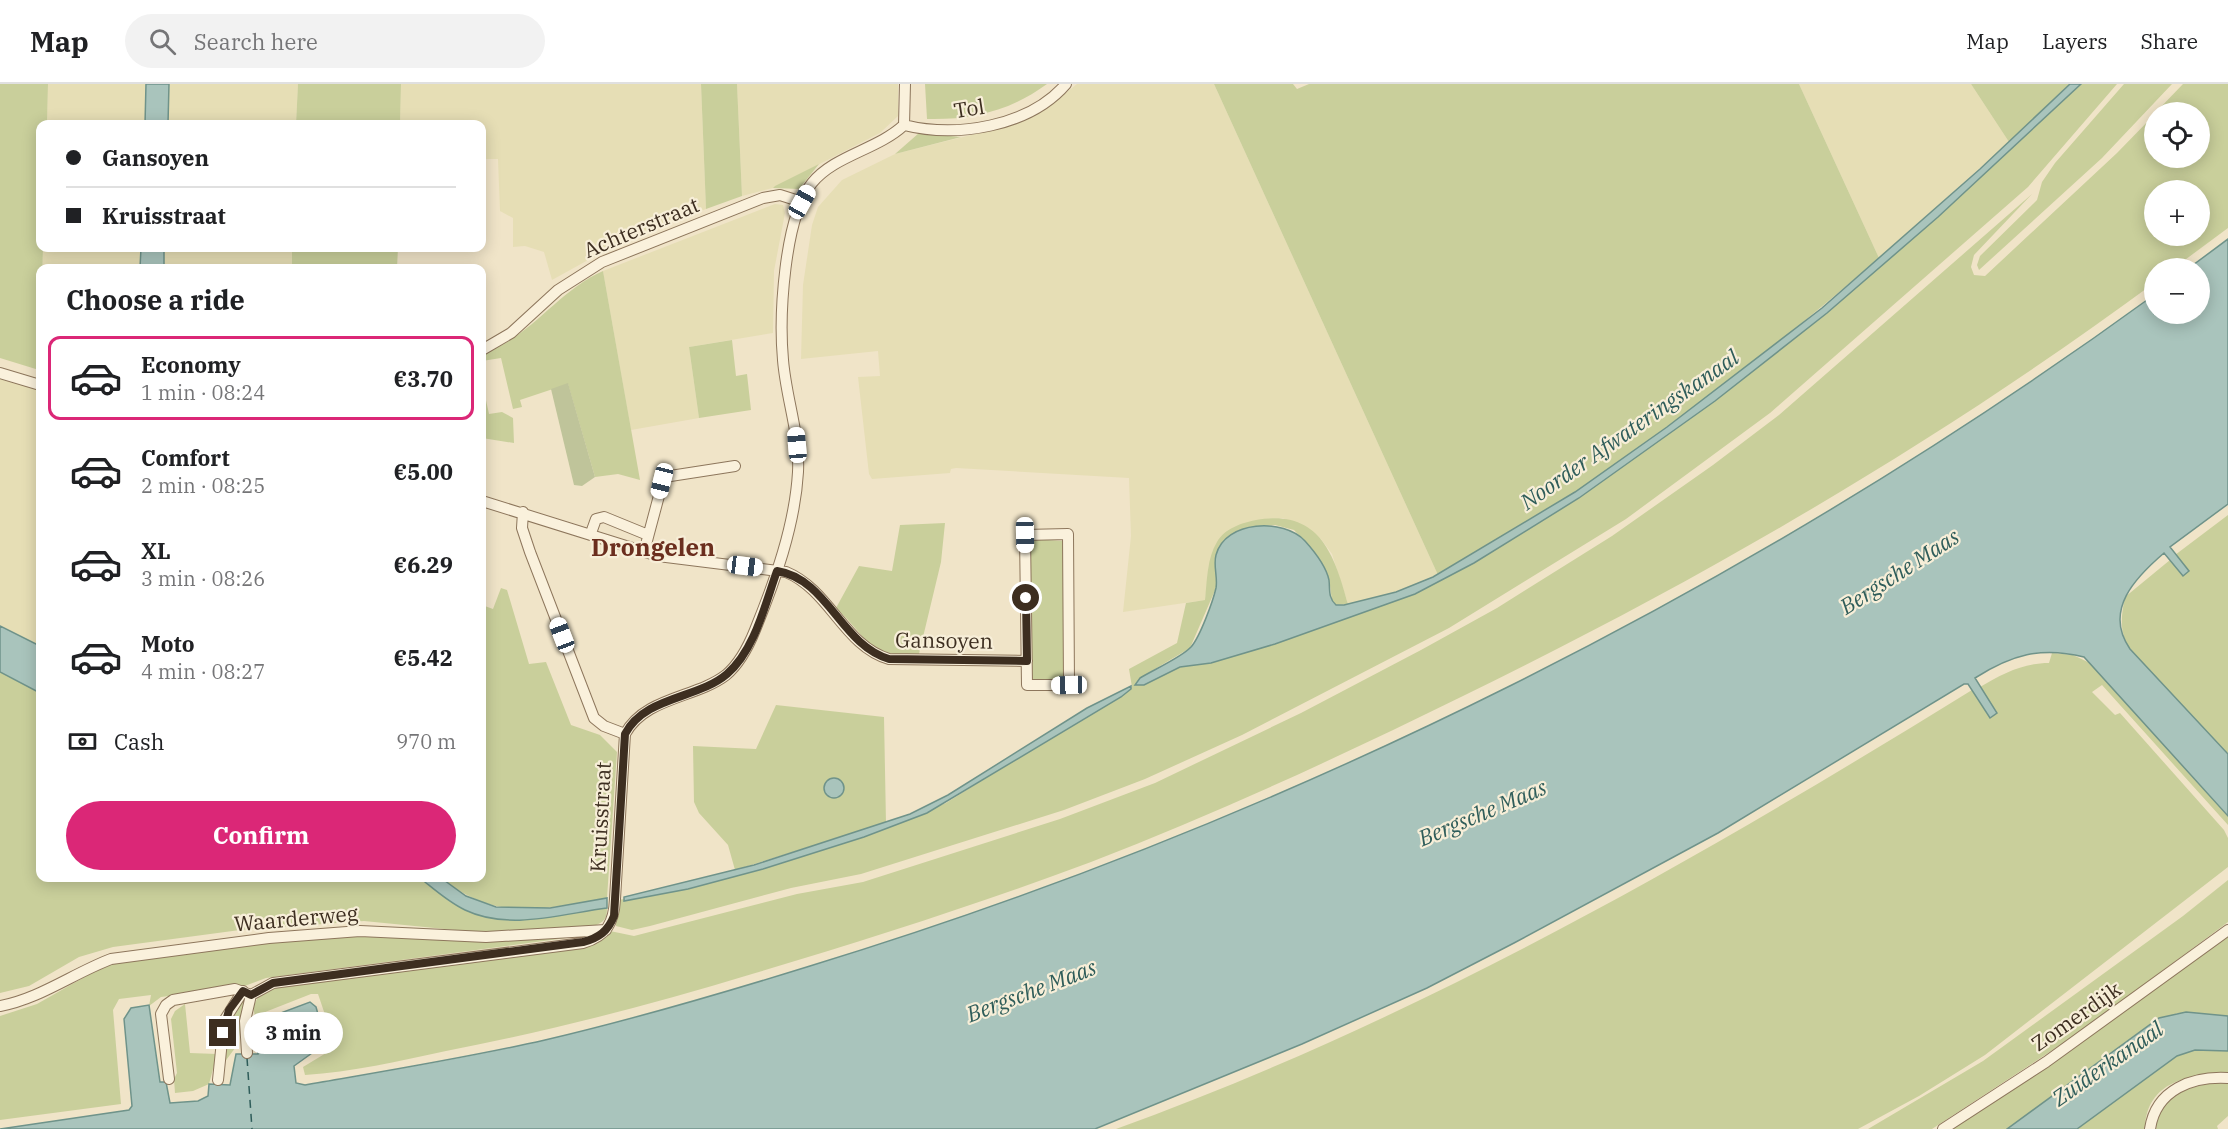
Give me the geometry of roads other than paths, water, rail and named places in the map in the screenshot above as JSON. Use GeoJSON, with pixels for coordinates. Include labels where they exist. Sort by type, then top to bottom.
{"type":"FeatureCollection","features":[{"type":"Feature","properties":{"kind":"street"},"geometry":{"type":"LineString","coordinates":[[904,125],[905,84]]}},
{"type":"Feature","properties":{"kind":"street","name":"Tol"},"geometry":{"type":"LineString","coordinates":[[904,125],[943,131],[969,131],[1001,122],[1043,104],[1066,84]]}},
{"type":"Feature","properties":{"kind":"street","name":"Kruisstraat"},"geometry":{"type":"LineString","coordinates":[[606,930],[614,916],[625,734],[634,723],[665,702],[718,680],[733,669],[754,632],[777,571],[796,497],[798,474],[796,431],[783,362],[781,332],[788,258],[793,228],[802,202],[812,183],[831,167],[885,141],[904,125]]}},
{"type":"Feature","properties":{"kind":"street","name":"Achterstraat"},"geometry":{"type":"LineString","coordinates":[[486,348],[511,333],[558,290],[602,262],[763,198],[780,195],[802,202]]}},
{"type":"Feature","properties":{"kind":"street"},"geometry":{"type":"LineString","coordinates":[[0,373],[36,384]]}},
{"type":"Feature","properties":{"kind":"street"},"geometry":{"type":"LineString","coordinates":[[645,552],[664,477],[735,466]]}},
{"type":"Feature","properties":{"kind":"street","name":"Gansoyen"},"geometry":{"type":"LineString","coordinates":[[486,502],[591,533],[645,552],[777,571],[796,576],[833,610],[862,646],[877,656],[889,659],[946,662],[1027,661]]}},
{"type":"Feature","properties":{"kind":"street"},"geometry":{"type":"LineString","coordinates":[[523,512],[522,528],[530,552],[594,718],[604,726],[625,734]]}},
{"type":"Feature","properties":{"kind":"street"},"geometry":{"type":"LineString","coordinates":[[591,533],[596,519],[604,517],[648,536]]}},
{"type":"Feature","properties":{"kind":"street"},"geometry":{"type":"LineString","coordinates":[[1068,534],[1069,685],[1027,685],[1027,661],[1025,535],[1068,534]]}},
{"type":"Feature","properties":{"kind":"street"},"geometry":{"type":"LineString","coordinates":[[169,1079],[161,1014],[166,1005],[173,1000],[224,991],[247,993],[284,981],[583,942],[594,939],[606,930]]}},
{"type":"Feature","properties":{"kind":"street","name":"Waarderweg"},"geometry":{"type":"LineString","coordinates":[[0,1005],[29,997],[111,959],[216,944],[360,931],[486,936],[606,930]]}},
{"type":"Feature","properties":{"kind":"street","name":"Zomerdijk"},"geometry":{"type":"LineString","coordinates":[[1943,1129],[2046,1062],[2228,930]]}},
{"type":"Feature","properties":{"kind":"street"},"geometry":{"type":"LineString","coordinates":[[247,993],[245,1022],[247,1053]]}},
{"type":"Feature","properties":{"kind":"street"},"geometry":{"type":"LineString","coordinates":[[218,1080],[224,1021],[247,993]]}},
{"type":"Feature","properties":{"kind":"street"},"geometry":{"type":"LineString","coordinates":[[2150,1129],[2157,1108],[2180,1085],[2203,1078],[2228,1078]]}},
{"type":"Feature","properties":{"kind":"water"},"geometry":{"type":"Polygon","coordinates":[[[146,84],[169,84],[168,120],[145,120],[146,84]]]}},
{"type":"Feature","properties":{"kind":"water"},"geometry":{"type":"Polygon","coordinates":[[[2070,84],[2081,84],[1938,217],[1827,313],[1715,401],[1579,498],[1474,563],[1415,594],[1275,644],[1211,663],[1180,667],[1144,685],[1135,685],[1140,678],[1181,655],[1195,642],[1206,619],[1216,588],[1216,555],[1222,543],[1243,529],[1270,526],[1296,534],[1305,541],[1322,564],[1329,580],[1333,602],[1336,605],[1344,605],[1396,592],[1433,577],[1575,492],[1667,427],[1822,308],[1980,169],[2070,84]]]}},
{"type":"Feature","properties":{"kind":"water","name":"Bergsche Maas"},"geometry":{"type":"Polygon","coordinates":[[[2228,239],[2228,504],[2170,547],[2189,571],[2183,576],[2164,553],[2143,573],[2126,595],[2120,621],[2123,635],[2130,649],[2228,754],[2228,816],[2084,657],[2054,652],[2040,653],[2001,663],[1975,678],[1997,713],[1990,718],[1968,684],[1964,684],[1718,833],[1427,988],[1302,1044],[1095,1129],[0,1129],[129,1110],[132,1106],[124,1019],[131,1008],[149,1005],[160,1082],[166,1082],[170,1103],[198,1101],[208,1096],[209,1084],[230,1085],[236,1054],[258,1054],[255,1034],[262,1020],[310,1002],[316,1007],[326,1043],[294,1066],[296,1083],[305,1085],[515,1047],[679,1005],[810,966],[988,907],[1165,841],[1339,767],[1510,686],[1677,598],[1841,503],[2000,402],[2144,302],[2144,324],[2210,324],[2210,258],[2202,258],[2228,239]]]}},
{"type":"Feature","properties":{"kind":"water"},"geometry":{"type":"Polygon","coordinates":[[[141,252],[164,252],[164,264],[140,264],[141,252]]]}},
{"type":"Feature","properties":{"kind":"water"},"geometry":{"type":"Polygon","coordinates":[[[0,626],[36,644],[36,691],[0,672],[0,626]]]}},
{"type":"Feature","properties":{"kind":"water"},"geometry":{"type":"Polygon","coordinates":[[[1131,686],[1131,689],[1121,697],[927,813],[864,837],[763,869],[688,889],[624,901],[624,897],[754,865],[910,814],[948,795],[1087,708],[1131,686]]]}},
{"type":"Feature","properties":{"kind":"water"},"geometry":{"type":"Polygon","coordinates":[[[834,778],[841,781],[844,788],[841,795],[834,798],[827,795],[824,788],[827,781],[834,778]]]}},
{"type":"Feature","properties":{"kind":"water"},"geometry":{"type":"Polygon","coordinates":[[[425,882],[447,882],[466,896],[496,907],[550,908],[607,898],[607,908],[535,919],[499,919],[465,910],[425,882]]]}},
{"type":"Feature","properties":{"kind":"water","name":"Zuiderkanaal"},"geometry":{"type":"Polygon","coordinates":[[[2186,1012],[2228,1016],[2228,1051],[2195,1050],[2177,1056],[2077,1129],[2007,1129],[2159,1018],[2186,1012]]]}},
{"type":"Feature","properties":{"kind":"district","name":"Drongelen"},"geometry":{"type":"Point","coordinates":[653,547]}},
{"type":"Feature","properties":{"kind":"water label","name":"Noorder Afwateringskanaal"},"geometry":{"type":"Point","coordinates":[1629,429]}}]}
